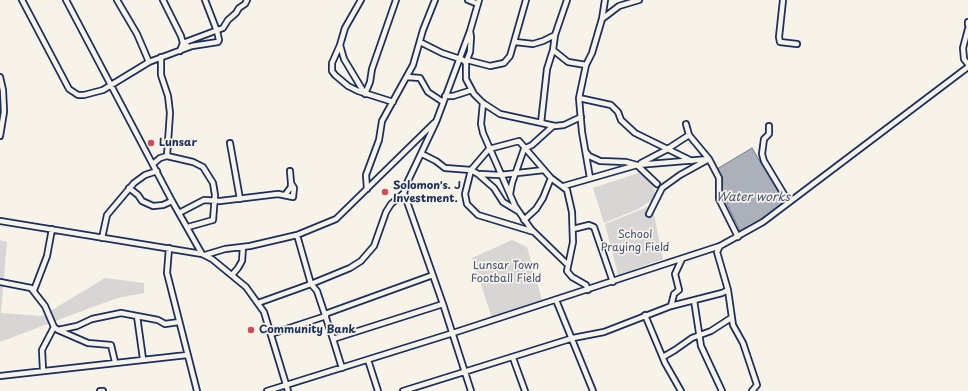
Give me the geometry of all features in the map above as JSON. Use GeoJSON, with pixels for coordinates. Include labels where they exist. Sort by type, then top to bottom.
{"type":"FeatureCollection","features":[{"type":"Feature","properties":{"kind":"street"},"geometry":{"type":"LineString","coordinates":[[22,0],[69,90],[73,93],[84,95],[97,92],[111,86],[149,62],[161,57],[180,52],[188,48],[217,43],[220,40],[205,0]]}},
{"type":"Feature","properties":{"kind":"street"},"geometry":{"type":"LineString","coordinates":[[66,0],[172,201],[204,254],[246,287],[266,316],[288,391]]}},
{"type":"Feature","properties":{"kind":"street"},"geometry":{"type":"LineString","coordinates":[[117,0],[137,34],[149,62]]}},
{"type":"Feature","properties":{"kind":"street"},"geometry":{"type":"LineString","coordinates":[[163,0],[181,36],[183,44],[180,52]]}},
{"type":"Feature","properties":{"kind":"street"},"geometry":{"type":"LineString","coordinates":[[183,44],[223,28],[228,20],[245,4],[247,0]]}},
{"type":"Feature","properties":{"kind":"street"},"geometry":{"type":"LineString","coordinates":[[361,0],[345,28],[340,45],[332,63],[332,71],[348,86],[365,94],[393,102]]}},
{"type":"Feature","properties":{"kind":"street"},"geometry":{"type":"LineString","coordinates":[[365,94],[396,0]]}},
{"type":"Feature","properties":{"kind":"street"},"geometry":{"type":"LineString","coordinates":[[367,189],[366,175],[379,140],[380,127],[407,77],[435,0]]}},
{"type":"Feature","properties":{"kind":"street"},"geometry":{"type":"LineString","coordinates":[[468,0],[478,2],[470,31],[465,60],[466,79],[472,90],[483,103],[504,116],[553,126],[564,125],[580,117]]}},
{"type":"Feature","properties":{"kind":"street"},"geometry":{"type":"LineString","coordinates":[[420,42],[442,53],[465,60],[490,66],[501,65],[510,56],[526,0]]}},
{"type":"Feature","properties":{"kind":"street"},"geometry":{"type":"LineString","coordinates":[[541,123],[547,69],[553,50],[555,35],[567,0]]}},
{"type":"Feature","properties":{"kind":"street"},"geometry":{"type":"LineString","coordinates":[[590,178],[580,117],[579,98],[586,65],[592,53],[602,19],[605,0]]}},
{"type":"Feature","properties":{"kind":"street"},"geometry":{"type":"LineString","coordinates":[[602,19],[619,6],[639,0]]}},
{"type":"Feature","properties":{"kind":"street"},"geometry":{"type":"LineString","coordinates":[[783,0],[779,37],[780,42],[797,44]]}},
{"type":"Feature","properties":{"kind":"street"},"geometry":{"type":"LineString","coordinates":[[267,391],[613,282],[720,246],[738,237],[763,222],[788,201],[872,140],[968,66],[964,59],[963,48],[968,30]]}},
{"type":"Feature","properties":{"kind":"street"},"geometry":{"type":"LineString","coordinates":[[258,303],[350,268],[361,261],[374,246],[386,212],[391,204],[404,193],[407,183],[436,122],[445,96],[470,52],[470,31]]}},
{"type":"Feature","properties":{"kind":"street"},"geometry":{"type":"LineString","coordinates":[[515,42],[532,44],[543,41],[555,35]]}},
{"type":"Feature","properties":{"kind":"street"},"geometry":{"type":"LineString","coordinates":[[183,44],[188,48]]}},
{"type":"Feature","properties":{"kind":"street"},"geometry":{"type":"LineString","coordinates":[[340,45],[344,59],[365,94]]}},
{"type":"Feature","properties":{"kind":"street"},"geometry":{"type":"LineString","coordinates":[[553,50],[568,62],[586,65]]}},
{"type":"Feature","properties":{"kind":"street"},"geometry":{"type":"LineString","coordinates":[[161,57],[161,75],[168,96],[170,113],[167,156]]}},
{"type":"Feature","properties":{"kind":"street"},"geometry":{"type":"LineString","coordinates":[[0,77],[3,90],[4,112],[0,136]]}},
{"type":"Feature","properties":{"kind":"street"},"geometry":{"type":"LineString","coordinates":[[407,77],[420,78],[428,92],[443,102]]}},
{"type":"Feature","properties":{"kind":"street"},"geometry":{"type":"LineString","coordinates":[[445,96],[453,96],[472,90]]}},
{"type":"Feature","properties":{"kind":"street"},"geometry":{"type":"LineString","coordinates":[[579,98],[611,105],[618,112],[621,120],[642,138],[653,141],[666,150],[692,161]]}},
{"type":"Feature","properties":{"kind":"street"},"geometry":{"type":"LineString","coordinates":[[483,103],[481,127],[510,196],[518,211],[534,232],[568,264]]}},
{"type":"Feature","properties":{"kind":"street"},"geometry":{"type":"LineString","coordinates":[[0,221],[204,254],[297,235],[341,216],[436,122]]}},
{"type":"Feature","properties":{"kind":"street"},"geometry":{"type":"LineString","coordinates":[[686,124],[689,135],[709,159],[719,178],[719,199],[738,237]]}},
{"type":"Feature","properties":{"kind":"street"},"geometry":{"type":"LineString","coordinates":[[510,196],[522,154],[526,148],[553,126]]}},
{"type":"Feature","properties":{"kind":"street"},"geometry":{"type":"LineString","coordinates":[[769,126],[769,134],[764,139],[762,154],[764,161],[788,201]]}},
{"type":"Feature","properties":{"kind":"street"},"geometry":{"type":"LineString","coordinates":[[637,165],[666,150],[689,135]]}},
{"type":"Feature","properties":{"kind":"street"},"geometry":{"type":"LineString","coordinates":[[534,232],[492,220],[474,213],[466,199],[471,170],[489,149],[518,141],[526,148],[551,178],[564,186],[571,203],[573,229],[573,242],[568,264],[568,273],[586,286],[588,290]]}},
{"type":"Feature","properties":{"kind":"street"},"geometry":{"type":"LineString","coordinates":[[230,143],[240,198]]}},
{"type":"Feature","properties":{"kind":"street"},"geometry":{"type":"LineString","coordinates":[[586,152],[589,156],[603,162],[626,162],[637,165],[657,184]]}},
{"type":"Feature","properties":{"kind":"street"},"geometry":{"type":"LineString","coordinates":[[422,154],[436,161],[444,168],[471,170],[478,174],[494,188],[503,202],[518,211]]}},
{"type":"Feature","properties":{"kind":"street"},"geometry":{"type":"LineString","coordinates":[[153,164],[160,158],[167,156],[193,162],[203,167],[213,183],[215,201],[213,220],[188,227]]}},
{"type":"Feature","properties":{"kind":"street"},"geometry":{"type":"LineString","coordinates":[[564,186],[637,165],[709,159]]}},
{"type":"Feature","properties":{"kind":"street"},"geometry":{"type":"LineString","coordinates":[[649,214],[662,188],[680,174],[709,159]]}},
{"type":"Feature","properties":{"kind":"street"},"geometry":{"type":"LineString","coordinates":[[478,174],[500,175],[544,170]]}},
{"type":"Feature","properties":{"kind":"street"},"geometry":{"type":"LineString","coordinates":[[102,238],[107,215],[140,178],[157,171]]}},
{"type":"Feature","properties":{"kind":"street"},"geometry":{"type":"LineString","coordinates":[[179,213],[204,200],[215,201],[267,194],[285,195],[290,187],[290,171]]}},
{"type":"Feature","properties":{"kind":"street"},"geometry":{"type":"LineString","coordinates":[[524,220],[536,209],[543,198],[551,178]]}},
{"type":"Feature","properties":{"kind":"street"},"geometry":{"type":"LineString","coordinates":[[130,188],[142,201],[153,206],[163,205],[172,201]]}},
{"type":"Feature","properties":{"kind":"street"},"geometry":{"type":"LineString","coordinates":[[404,193],[444,304],[471,391]]}},
{"type":"Feature","properties":{"kind":"street"},"geometry":{"type":"LineString","coordinates":[[573,229],[589,225],[594,227],[613,282]]}},
{"type":"Feature","properties":{"kind":"street"},"geometry":{"type":"LineString","coordinates":[[34,290],[47,256],[52,230]]}},
{"type":"Feature","properties":{"kind":"street"},"geometry":{"type":"LineString","coordinates":[[297,235],[311,284],[317,291],[342,368]]}},
{"type":"Feature","properties":{"kind":"street"},"geometry":{"type":"LineString","coordinates":[[720,246],[717,252],[728,290],[733,325],[743,343],[757,385],[752,391]]}},
{"type":"Feature","properties":{"kind":"street"},"geometry":{"type":"LineString","coordinates":[[232,275],[242,261],[243,247]]}},
{"type":"Feature","properties":{"kind":"street"},"geometry":{"type":"LineString","coordinates":[[169,248],[167,273],[197,391]]}},
{"type":"Feature","properties":{"kind":"street"},"geometry":{"type":"LineString","coordinates":[[671,306],[674,294],[679,290],[675,274],[682,259]]}},
{"type":"Feature","properties":{"kind":"street"},"geometry":{"type":"LineString","coordinates":[[271,334],[433,275]]}},
{"type":"Feature","properties":{"kind":"street"},"geometry":{"type":"LineString","coordinates":[[0,282],[26,286],[34,290],[45,306],[54,326],[58,330],[88,343],[111,345],[115,362]]}},
{"type":"Feature","properties":{"kind":"street"},"geometry":{"type":"LineString","coordinates":[[403,391],[513,358],[572,338],[604,332],[671,306],[728,290]]}},
{"type":"Feature","properties":{"kind":"street"},"geometry":{"type":"LineString","coordinates":[[556,300],[593,391]]}},
{"type":"Feature","properties":{"kind":"street"},"geometry":{"type":"LineString","coordinates":[[694,300],[704,357],[722,391]]}},
{"type":"Feature","properties":{"kind":"street"},"geometry":{"type":"LineString","coordinates":[[333,339],[444,304]]}},
{"type":"Feature","properties":{"kind":"street"},"geometry":{"type":"LineString","coordinates":[[58,330],[92,319],[121,313],[158,320],[165,324],[179,322]]}},
{"type":"Feature","properties":{"kind":"street"},"geometry":{"type":"LineString","coordinates":[[645,315],[663,357],[680,391]]}},
{"type":"Feature","properties":{"kind":"street"},"geometry":{"type":"LineString","coordinates":[[137,316],[143,359]]}},
{"type":"Feature","properties":{"kind":"street"},"geometry":{"type":"LineString","coordinates":[[663,357],[699,334],[711,331],[732,318]]}},
{"type":"Feature","properties":{"kind":"street"},"geometry":{"type":"LineString","coordinates":[[43,370],[42,350],[54,326]]}},
{"type":"Feature","properties":{"kind":"street"},"geometry":{"type":"LineString","coordinates":[[0,376],[187,355]]}},
{"type":"Feature","properties":{"kind":"street"},"geometry":{"type":"LineString","coordinates":[[513,358],[525,391]]}},
{"type":"Feature","properties":{"kind":"street"},"geometry":{"type":"LineString","coordinates":[[368,360],[378,391]]}},
{"type":"Feature","properties":{"kind":"green space"},"geometry":{"type":"Polygon","coordinates":[[[647,170],[657,197],[638,209],[604,223],[593,188],[647,170]]]}},
{"type":"Feature","properties":{"kind":"green space","name":"School Praying Field"},"geometry":{"type":"Polygon","coordinates":[[[652,205],[663,259],[618,275],[605,224],[652,205]]]}},
{"type":"Feature","properties":{"kind":"green space"},"geometry":{"type":"Polygon","coordinates":[[[0,240],[7,242],[1,313],[42,316],[105,278],[144,283],[144,293],[118,298],[0,342],[0,240]]]}},
{"type":"Feature","properties":{"kind":"green space","name":"Lunsar Town Football Field"},"geometry":{"type":"Polygon","coordinates":[[[512,240],[527,247],[542,300],[492,318],[472,258],[512,240]]]}},
{"type":"Feature","properties":{"kind":"water","name":"Water works"},"geometry":{"type":"Polygon","coordinates":[[[752,148],[785,203],[742,235],[725,200],[717,169],[752,148]]]}},
{"type":"Feature","properties":{"kind":"place","name":"Lunsar"},"geometry":{"type":"Point","coordinates":[151,143]}},
{"type":"Feature","properties":{"kind":"place","name":"Solomon's. J Investment."},"geometry":{"type":"Point","coordinates":[385,192]}},
{"type":"Feature","properties":{"kind":"place","name":"Community Bank"},"geometry":{"type":"Point","coordinates":[251,330]}}]}
